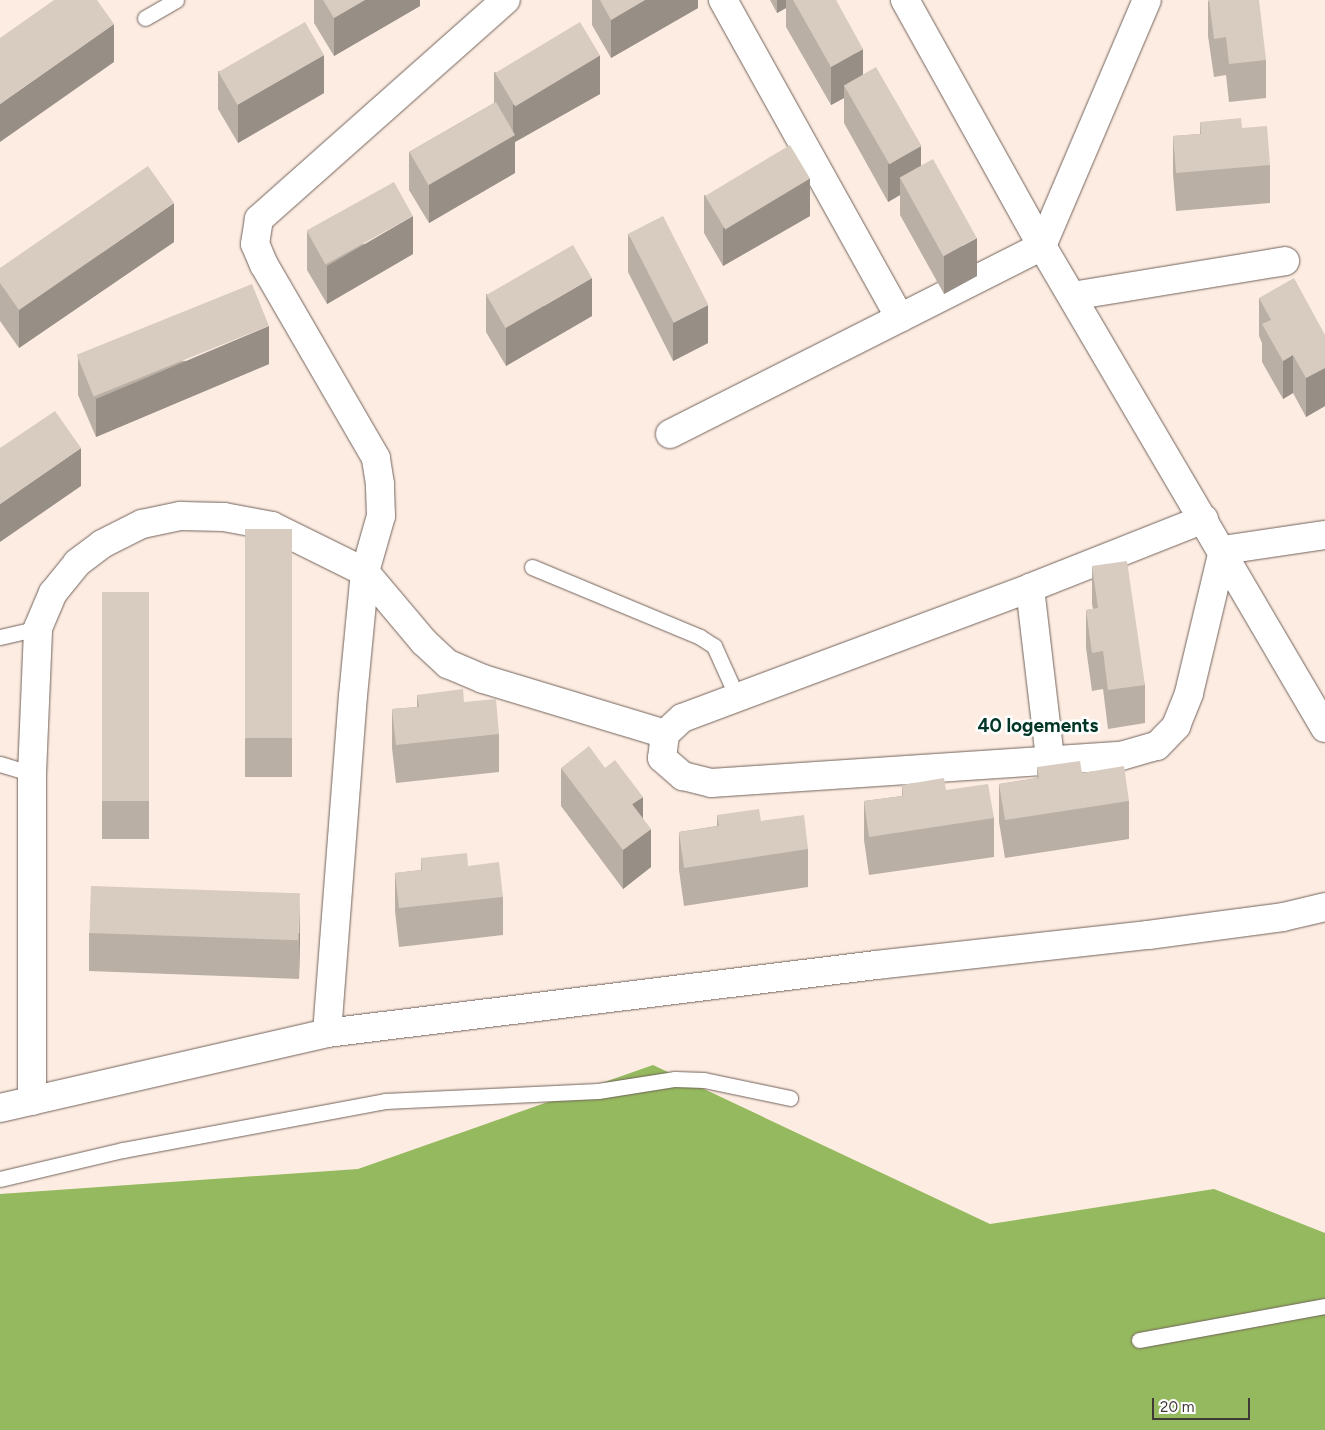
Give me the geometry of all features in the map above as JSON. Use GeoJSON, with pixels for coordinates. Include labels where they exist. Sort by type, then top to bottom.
{"type":"FeatureCollection","features":[{"type":"Feature","properties":{"kind":"street"},"geometry":{"type":"LineString","coordinates":[[327,1033],[365,572],[381,516],[376,458],[264,265],[255,244],[259,219],[506,0]]}},
{"type":"Feature","properties":{"kind":"street"},"geometry":{"type":"LineString","coordinates":[[723,0],[900,318]]}},
{"type":"Feature","properties":{"kind":"street"},"geometry":{"type":"LineString","coordinates":[[905,0],[1042,246],[1223,550],[1325,728]]}},
{"type":"Feature","properties":{"kind":"street"},"geometry":{"type":"LineString","coordinates":[[670,434],[1042,246],[1147,0]]}},
{"type":"Feature","properties":{"kind":"street"},"geometry":{"type":"LineString","coordinates":[[1072,296],[1285,261]]}},
{"type":"Feature","properties":{"kind":"street"},"geometry":{"type":"LineString","coordinates":[[32,1101],[32,774],[38,628],[53,593],[76,563],[102,544],[142,524],[181,516],[224,517],[272,526],[365,572],[424,642],[448,664],[483,679],[665,734]]}},
{"type":"Feature","properties":{"kind":"street"},"geometry":{"type":"LineString","coordinates":[[1204,519],[1030,588],[682,718],[665,734],[662,758],[683,776],[711,783],[1050,759],[1121,756],[1157,746],[1176,726],[1189,692],[1223,550]]}},
{"type":"Feature","properties":{"kind":"street"},"geometry":{"type":"LineString","coordinates":[[1223,550],[1325,535]]}},
{"type":"Feature","properties":{"kind":"street"},"geometry":{"type":"LineString","coordinates":[[1030,588],[1050,759]]}},
{"type":"Feature","properties":{"kind":"street"},"geometry":{"type":"LineString","coordinates":[[0,1108],[327,1033],[876,965],[1148,935],[1283,917],[1325,907]]}},
{"type":"Feature","properties":{"kind":"lane"},"geometry":{"type":"LineString","coordinates":[[145,18],[176,0]]}},
{"type":"Feature","properties":{"kind":"lane"},"geometry":{"type":"LineString","coordinates":[[532,567],[700,637],[714,646],[737,697]]}},
{"type":"Feature","properties":{"kind":"lane"},"geometry":{"type":"LineString","coordinates":[[0,637],[38,628]]}},
{"type":"Feature","properties":{"kind":"lane"},"geometry":{"type":"LineString","coordinates":[[0,764],[32,774]]}},
{"type":"Feature","properties":{"kind":"lane"},"geometry":{"type":"LineString","coordinates":[[0,1179],[124,1150],[385,1101],[598,1091],[675,1079],[704,1080],[790,1098]]}},
{"type":"Feature","properties":{"kind":"lane"},"geometry":{"type":"LineString","coordinates":[[1139,1340],[1325,1306]]}},
{"type":"Feature","properties":{"kind":"green space"},"geometry":{"type":"Polygon","coordinates":[[[653,1065],[990,1224],[1214,1189],[1325,1233],[1325,1430],[0,1430],[0,1194],[358,1169],[653,1065]]]}},
{"type":"Feature","properties":{"kind":"building"},"geometry":{"type":"Polygon","coordinates":[[[54,0],[97,0],[114,24],[0,104],[0,38],[54,0]]]}},
{"type":"Feature","properties":{"kind":"building"},"geometry":{"type":"Polygon","coordinates":[[[323,0],[365,0],[334,18],[323,0]]]}},
{"type":"Feature","properties":{"kind":"building"},"geometry":{"type":"Polygon","coordinates":[[[600,0],[645,0],[611,20],[600,0]]]}},
{"type":"Feature","properties":{"kind":"building"},"geometry":{"type":"Polygon","coordinates":[[[793,0],[836,0],[863,49],[831,67],[793,0]]]}},
{"type":"Feature","properties":{"kind":"building"},"geometry":{"type":"Polygon","coordinates":[[[1209,0],[1259,0],[1266,60],[1229,64],[1226,37],[1214,39],[1209,0]]]}},
{"type":"Feature","properties":{"kind":"building"},"geometry":{"type":"Polygon","coordinates":[[[305,22],[324,55],[237,105],[218,72],[305,22]]]}},
{"type":"Feature","properties":{"kind":"building"},"geometry":{"type":"Polygon","coordinates":[[[580,22],[600,55],[515,106],[495,73],[580,22]]]}},
{"type":"Feature","properties":{"kind":"building"},"geometry":{"type":"Polygon","coordinates":[[[876,67],[922,146],[889,164],[844,86],[876,67]]]}},
{"type":"Feature","properties":{"kind":"building"},"geometry":{"type":"Polygon","coordinates":[[[496,102],[515,135],[428,185],[409,152],[496,102]]]}},
{"type":"Feature","properties":{"kind":"building"},"geometry":{"type":"Polygon","coordinates":[[[1241,118],[1242,128],[1267,126],[1270,165],[1176,173],[1173,136],[1201,134],[1200,122],[1241,118]]]}},
{"type":"Feature","properties":{"kind":"building"},"geometry":{"type":"Polygon","coordinates":[[[790,145],[810,178],[725,229],[705,196],[790,145]]]}},
{"type":"Feature","properties":{"kind":"building"},"geometry":{"type":"Polygon","coordinates":[[[933,159],[977,238],[943,256],[900,177],[933,159]]]}},
{"type":"Feature","properties":{"kind":"building"},"geometry":{"type":"Polygon","coordinates":[[[148,166],[174,203],[19,310],[0,283],[0,268],[148,166]]]}},
{"type":"Feature","properties":{"kind":"building"},"geometry":{"type":"Polygon","coordinates":[[[394,182],[413,216],[325,265],[307,230],[394,182]]]}},
{"type":"Feature","properties":{"kind":"building"},"geometry":{"type":"Polygon","coordinates":[[[663,216],[708,305],[674,323],[628,234],[663,216]]]}},
{"type":"Feature","properties":{"kind":"building"},"geometry":{"type":"Polygon","coordinates":[[[573,245],[592,278],[505,328],[486,295],[573,245]]]}},
{"type":"Feature","properties":{"kind":"building"},"geometry":{"type":"Polygon","coordinates":[[[1294,278],[1325,335],[1325,368],[1306,378],[1293,355],[1283,361],[1262,324],[1271,320],[1259,298],[1294,278]]]}},
{"type":"Feature","properties":{"kind":"building"},"geometry":{"type":"Polygon","coordinates":[[[252,284],[269,326],[94,397],[77,355],[252,284]]]}},
{"type":"Feature","properties":{"kind":"building"},"geometry":{"type":"Polygon","coordinates":[[[55,411],[81,448],[0,504],[0,448],[55,411]]]}},
{"type":"Feature","properties":{"kind":"building"},"geometry":{"type":"Polygon","coordinates":[[[245,529],[292,529],[292,738],[245,738],[245,529]]]}},
{"type":"Feature","properties":{"kind":"building"},"geometry":{"type":"Polygon","coordinates":[[[1127,561],[1145,685],[1108,690],[1103,651],[1092,653],[1086,610],[1098,608],[1092,566],[1127,561]]]}},
{"type":"Feature","properties":{"kind":"building"},"geometry":{"type":"Polygon","coordinates":[[[102,592],[149,592],[149,801],[102,801],[102,592]]]}},
{"type":"Feature","properties":{"kind":"building"},"geometry":{"type":"Polygon","coordinates":[[[463,689],[464,702],[496,699],[499,734],[396,745],[392,709],[419,707],[417,695],[463,689]]]}},
{"type":"Feature","properties":{"kind":"building"},"geometry":{"type":"Polygon","coordinates":[[[589,746],[605,768],[615,760],[643,797],[632,804],[651,829],[623,850],[561,768],[589,746]]]}},
{"type":"Feature","properties":{"kind":"building"},"geometry":{"type":"Polygon","coordinates":[[[1080,761],[1082,773],[1124,766],[1129,801],[1005,820],[999,784],[1039,778],[1037,767],[1080,761]]]}},
{"type":"Feature","properties":{"kind":"building"},"geometry":{"type":"Polygon","coordinates":[[[944,778],[946,790],[988,784],[994,818],[869,837],[864,801],[903,796],[902,785],[944,778]]]}},
{"type":"Feature","properties":{"kind":"building"},"geometry":{"type":"Polygon","coordinates":[[[759,809],[761,821],[804,815],[808,849],[684,868],[679,832],[719,826],[717,815],[759,809]]]}},
{"type":"Feature","properties":{"kind":"building"},"geometry":{"type":"Polygon","coordinates":[[[467,853],[468,866],[499,862],[503,897],[399,908],[395,873],[422,870],[421,858],[467,853]]]}},
{"type":"Feature","properties":{"kind":"building"},"geometry":{"type":"Polygon","coordinates":[[[91,886],[300,893],[298,940],[89,933],[91,886]]]}},
{"type":"Feature","properties":{"kind":"district","name":"40 logements"},"geometry":{"type":"Point","coordinates":[1038,726]}}]}
